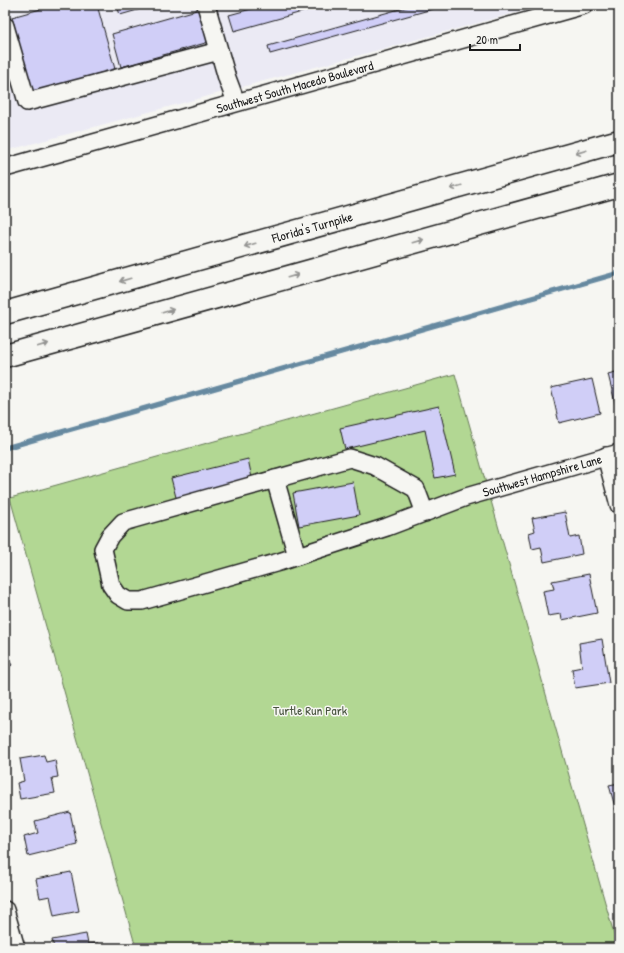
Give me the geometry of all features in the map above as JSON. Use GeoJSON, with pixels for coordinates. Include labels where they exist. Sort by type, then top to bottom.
{"type":"FeatureCollection","features":[{"type":"Feature","properties":{"kind":"highway","name":"Florida's Turnpike"},"geometry":{"type":"LineString","coordinates":[[5,313],[619,141]]}},
{"type":"Feature","properties":{"kind":"highway"},"geometry":{"type":"LineString","coordinates":[[5,356],[619,185]]}},
{"type":"Feature","properties":{"kind":"street"},"geometry":{"type":"LineString","coordinates":[[206,5],[236,102]]}},
{"type":"Feature","properties":{"kind":"street","name":"Southwest South Macedo Boulevard"},"geometry":{"type":"LineString","coordinates":[[5,168],[584,5]]}},
{"type":"Feature","properties":{"kind":"street"},"geometry":{"type":"LineString","coordinates":[[5,26],[26,102],[219,51]]}},
{"type":"Feature","properties":{"kind":"street"},"geometry":{"type":"LineString","coordinates":[[612,455],[619,505]]}},
{"type":"Feature","properties":{"kind":"street","name":"Southwest Hampshire Lane"},"geometry":{"type":"LineString","coordinates":[[425,513],[416,489],[375,466],[350,458],[123,522],[110,536],[103,549],[111,584],[118,594],[128,601],[142,601],[297,556],[387,527],[425,513],[466,497],[612,455]]}},
{"type":"Feature","properties":{"kind":"street"},"geometry":{"type":"LineString","coordinates":[[275,480],[297,556]]}},
{"type":"Feature","properties":{"kind":"street"},"geometry":{"type":"LineString","coordinates":[[5,910],[16,948]]}},
{"type":"Feature","properties":{"kind":"shaded area"},"geometry":{"type":"Polygon","coordinates":[[[5,5],[545,5],[5,151],[5,5]]]}},
{"type":"Feature","properties":{"kind":"green space","name":"Turtle Run Park"},"geometry":{"type":"Polygon","coordinates":[[[455,374],[618,948],[136,948],[10,498],[455,374]]]}},
{"type":"Feature","properties":{"kind":"building"},"geometry":{"type":"Polygon","coordinates":[[[55,5],[97,5],[115,69],[32,92],[12,17],[55,5]]]}},
{"type":"Feature","properties":{"kind":"building"},"geometry":{"type":"Polygon","coordinates":[[[117,5],[155,5],[120,15],[117,5]]]}},
{"type":"Feature","properties":{"kind":"building"},"geometry":{"type":"Polygon","coordinates":[[[266,5],[327,5],[234,31],[229,15],[266,5]]]}},
{"type":"Feature","properties":{"kind":"building"},"geometry":{"type":"Polygon","coordinates":[[[414,5],[447,5],[270,54],[268,46],[414,5]]]}},
{"type":"Feature","properties":{"kind":"building"},"geometry":{"type":"Polygon","coordinates":[[[200,9],[209,42],[121,67],[112,34],[200,9]]]}},
{"type":"Feature","properties":{"kind":"building"},"geometry":{"type":"Polygon","coordinates":[[[619,371],[619,406],[616,407],[608,374],[619,371]]]}},
{"type":"Feature","properties":{"kind":"building"},"geometry":{"type":"Polygon","coordinates":[[[592,379],[600,413],[559,423],[551,388],[592,379]]]}},
{"type":"Feature","properties":{"kind":"building"},"geometry":{"type":"Polygon","coordinates":[[[439,406],[455,474],[435,478],[425,430],[345,449],[340,428],[439,406]]]}},
{"type":"Feature","properties":{"kind":"building"},"geometry":{"type":"Polygon","coordinates":[[[248,459],[253,483],[177,501],[171,478],[248,459]]]}},
{"type":"Feature","properties":{"kind":"building"},"geometry":{"type":"Polygon","coordinates":[[[353,482],[359,515],[299,526],[293,493],[353,482]]]}},
{"type":"Feature","properties":{"kind":"building"},"geometry":{"type":"Polygon","coordinates":[[[565,512],[570,538],[579,536],[582,554],[544,562],[541,547],[532,549],[529,533],[535,531],[532,518],[565,512]]]}},
{"type":"Feature","properties":{"kind":"building"},"geometry":{"type":"Polygon","coordinates":[[[589,574],[597,613],[562,620],[561,614],[548,616],[543,591],[554,589],[552,581],[589,574]]]}},
{"type":"Feature","properties":{"kind":"building"},"geometry":{"type":"Polygon","coordinates":[[[602,639],[609,683],[575,688],[572,669],[582,667],[579,643],[602,639]]]}},
{"type":"Feature","properties":{"kind":"building"},"geometry":{"type":"Polygon","coordinates":[[[5,654],[12,665],[5,670],[5,654]]]}},
{"type":"Feature","properties":{"kind":"building"},"geometry":{"type":"Polygon","coordinates":[[[44,755],[46,762],[55,760],[58,777],[52,778],[55,793],[20,799],[17,783],[24,781],[20,759],[44,755]]]}},
{"type":"Feature","properties":{"kind":"building"},"geometry":{"type":"Polygon","coordinates":[[[619,783],[619,811],[616,811],[609,785],[619,783]]]}},
{"type":"Feature","properties":{"kind":"building"},"geometry":{"type":"Polygon","coordinates":[[[70,812],[77,844],[28,856],[24,837],[38,833],[35,821],[70,812]]]}},
{"type":"Feature","properties":{"kind":"building"},"geometry":{"type":"Polygon","coordinates":[[[71,872],[79,911],[54,916],[50,896],[40,898],[36,879],[71,872]]]}},
{"type":"Feature","properties":{"kind":"building"},"geometry":{"type":"Polygon","coordinates":[[[86,934],[88,944],[98,943],[99,948],[54,948],[52,940],[86,934]]]}},
{"type":"Feature","properties":{"kind":"waterway"},"geometry":{"type":"LineString","coordinates":[[5,448],[619,273]]}}]}
